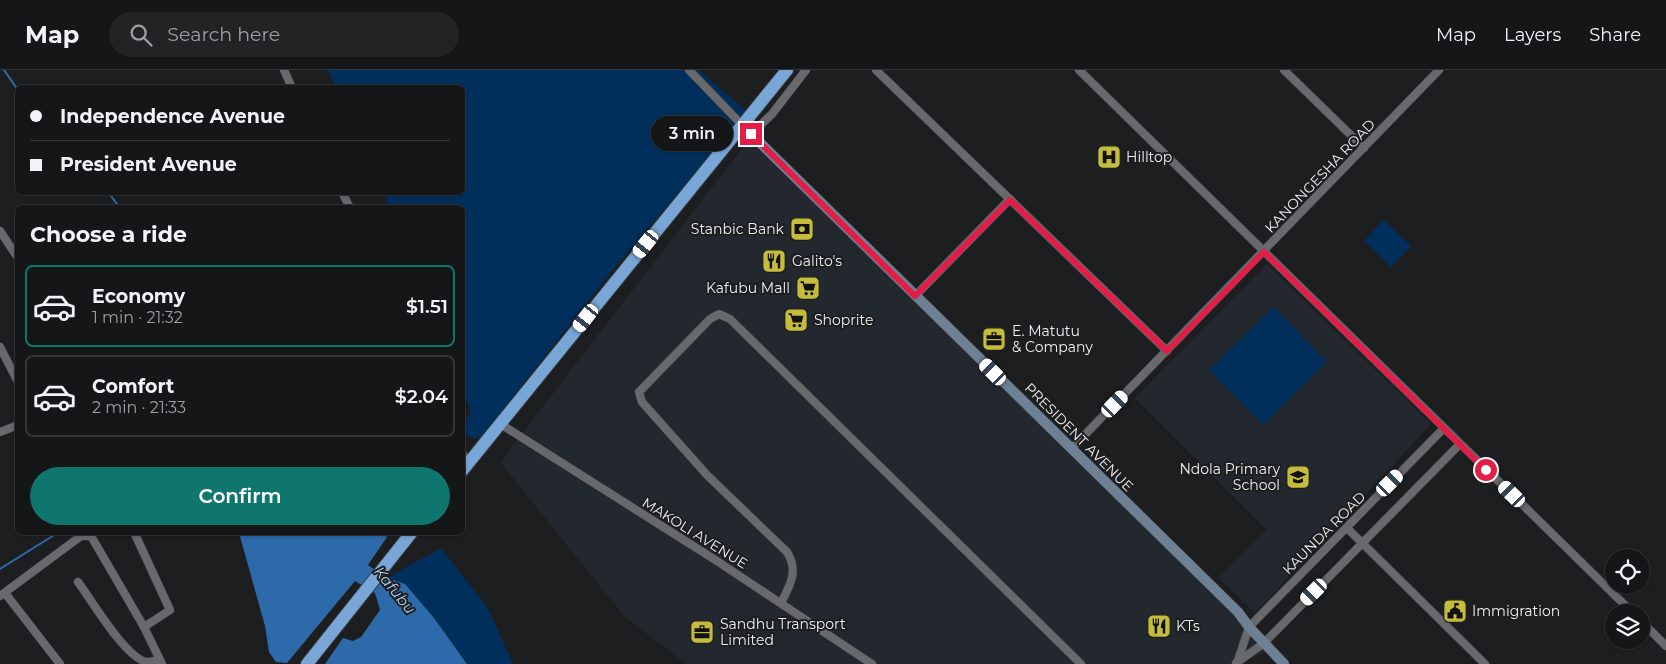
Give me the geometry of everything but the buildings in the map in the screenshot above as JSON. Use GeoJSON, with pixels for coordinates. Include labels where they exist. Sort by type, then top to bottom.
{"type":"FeatureCollection","features":[{"type":"Feature","properties":{"kind":"highway"},"geometry":{"type":"LineString","coordinates":[[466,468],[747,129],[787,70]]}},
{"type":"Feature","properties":{"kind":"highway"},"geometry":{"type":"LineString","coordinates":[[307,664],[410,535]]}},
{"type":"Feature","properties":{"kind":"main road","name":"PRESIDENT AVENUE"},"geometry":{"type":"LineString","coordinates":[[747,129],[1249,624],[1284,664]]}},
{"type":"Feature","properties":{"kind":"main road","name":"PRESIDENT AVENUE"},"geometry":{"type":"LineString","coordinates":[[1265,642],[1292,664]]}},
{"type":"Feature","properties":{"kind":"street"},"geometry":{"type":"LineString","coordinates":[[284,70],[291,85]]}},
{"type":"Feature","properties":{"kind":"street"},"geometry":{"type":"LineString","coordinates":[[689,70],[747,129],[762,125],[806,70]]}},
{"type":"Feature","properties":{"kind":"street"},"geometry":{"type":"LineString","coordinates":[[876,70],[1167,351]]}},
{"type":"Feature","properties":{"kind":"street"},"geometry":{"type":"LineString","coordinates":[[1079,70],[1624,604]]}},
{"type":"Feature","properties":{"kind":"street"},"geometry":{"type":"LineString","coordinates":[[1284,70],[1364,148]]}},
{"type":"Feature","properties":{"kind":"street","name":"KANONGESHA ROAD"},"geometry":{"type":"LineString","coordinates":[[1071,449],[1439,70]]}},
{"type":"Feature","properties":{"kind":"street"},"geometry":{"type":"LineString","coordinates":[[915,296],[1010,200]]}},
{"type":"Feature","properties":{"kind":"street"},"geometry":{"type":"LineString","coordinates":[[0,231],[15,254]]}},
{"type":"Feature","properties":{"kind":"street"},"geometry":{"type":"LineString","coordinates":[[781,603],[792,582],[794,573],[787,552],[708,475],[642,402],[640,397],[639,392],[710,319],[719,314],[730,319],[1081,664]]}},
{"type":"Feature","properties":{"kind":"street"},"geometry":{"type":"LineString","coordinates":[[0,347],[15,376]]}},
{"type":"Feature","properties":{"kind":"street","name":"MAKOLI AVENUE"},"geometry":{"type":"LineString","coordinates":[[502,425],[781,603],[872,664]]}},
{"type":"Feature","properties":{"kind":"street"},"geometry":{"type":"LineString","coordinates":[[0,432],[15,426]]}},
{"type":"Feature","properties":{"kind":"street","name":"KAUNDA ROAD"},"geometry":{"type":"LineString","coordinates":[[1235,664],[1249,624],[1347,528],[1444,428]]}},
{"type":"Feature","properties":{"kind":"street","name":"KAUNDA ROAD"},"geometry":{"type":"LineString","coordinates":[[1235,664],[1265,642],[1460,444]]}},
{"type":"Feature","properties":{"kind":"street"},"geometry":{"type":"LineString","coordinates":[[1347,528],[1485,664]]}},
{"type":"Feature","properties":{"kind":"street"},"geometry":{"type":"LineString","coordinates":[[60,664],[3,594],[85,535]]}},
{"type":"Feature","properties":{"kind":"street"},"geometry":{"type":"LineString","coordinates":[[78,582],[122,643],[141,660],[161,662],[144,627],[88,535]]}},
{"type":"Feature","properties":{"kind":"street"},"geometry":{"type":"LineString","coordinates":[[135,535],[170,610],[144,627]]}},
{"type":"Feature","properties":{"kind":"street"},"geometry":{"type":"LineString","coordinates":[[1650,630],[1666,646]]}},
{"type":"Feature","properties":{"kind":"shaded area"},"geometry":{"type":"Polygon","coordinates":[[[328,70],[699,70],[747,112],[612,271],[482,436],[475,439],[465,434],[465,422],[471,411],[465,396],[465,205],[388,205],[384,195],[465,195],[465,85],[335,85],[328,70]]]}},
{"type":"Feature","properties":{"kind":"shaded area"},"geometry":{"type":"Polygon","coordinates":[[[750,138],[1271,650],[1238,664],[686,664],[624,616],[500,462],[750,138]]]}},
{"type":"Feature","properties":{"kind":"shaded area"},"geometry":{"type":"Polygon","coordinates":[[[1384,220],[1411,246],[1391,267],[1364,241],[1384,220]]]}},
{"type":"Feature","properties":{"kind":"shaded area","name":"Ndola Primary School"},"geometry":{"type":"Polygon","coordinates":[[[1267,264],[1431,424],[1255,613],[1218,578],[1267,530],[1135,398],[1267,264]]]}},
{"type":"Feature","properties":{"kind":"shaded area"},"geometry":{"type":"Polygon","coordinates":[[[1274,307],[1327,362],[1263,425],[1209,370],[1274,307]]]}},
{"type":"Feature","properties":{"kind":"shaded area"},"geometry":{"type":"Polygon","coordinates":[[[441,548],[488,608],[513,664],[467,664],[434,618],[387,578],[441,548]]]}},
{"type":"Feature","properties":{"kind":"water"},"geometry":{"type":"Polygon","coordinates":[[[240,535],[384,535],[387,537],[368,565],[387,578],[405,584],[434,618],[467,664],[325,664],[343,638],[353,641],[361,637],[380,610],[375,593],[355,581],[287,663],[276,662],[269,652],[265,626],[240,535]]]}},
{"type":"Feature","properties":{"kind":"waterway","name":"Kafubu"},"geometry":{"type":"LineString","coordinates":[[4,70],[15,86]]}},
{"type":"Feature","properties":{"kind":"waterway","name":"Kafubu"},"geometry":{"type":"LineString","coordinates":[[110,195],[118,205]]}},
{"type":"Feature","properties":{"kind":"waterway"},"geometry":{"type":"LineString","coordinates":[[0,569],[54,535]]}},
{"type":"Feature","properties":{"kind":"place","name":"Hilltop"},"geometry":{"type":"Point","coordinates":[1109,157]}},
{"type":"Feature","properties":{"kind":"place","name":"Stanbic Bank"},"geometry":{"type":"Point","coordinates":[802,229]}},
{"type":"Feature","properties":{"kind":"place","name":"Galito's"},"geometry":{"type":"Point","coordinates":[774,261]}},
{"type":"Feature","properties":{"kind":"place","name":"Kafubu Mall"},"geometry":{"type":"Point","coordinates":[808,288]}},
{"type":"Feature","properties":{"kind":"place","name":"Shoprite"},"geometry":{"type":"Point","coordinates":[796,320]}},
{"type":"Feature","properties":{"kind":"place","name":"E. Matutu & Company"},"geometry":{"type":"Point","coordinates":[994,339]}},
{"type":"Feature","properties":{"kind":"place","name":"Ndola Primary School"},"geometry":{"type":"Point","coordinates":[1298,477]}},
{"type":"Feature","properties":{"kind":"place","name":"Immigration"},"geometry":{"type":"Point","coordinates":[1455,611]}},
{"type":"Feature","properties":{"kind":"place","name":"KTs"},"geometry":{"type":"Point","coordinates":[1159,626]}},
{"type":"Feature","properties":{"kind":"place","name":"Sandhu Transport Limited"},"geometry":{"type":"Point","coordinates":[702,632]}},
{"type":"Feature","properties":{"kind":"route"},"geometry":{"type":"LineString","coordinates":[[751,134],[915,296],[1010,200],[1167,351],[1264,252],[1486,470]]}}]}
